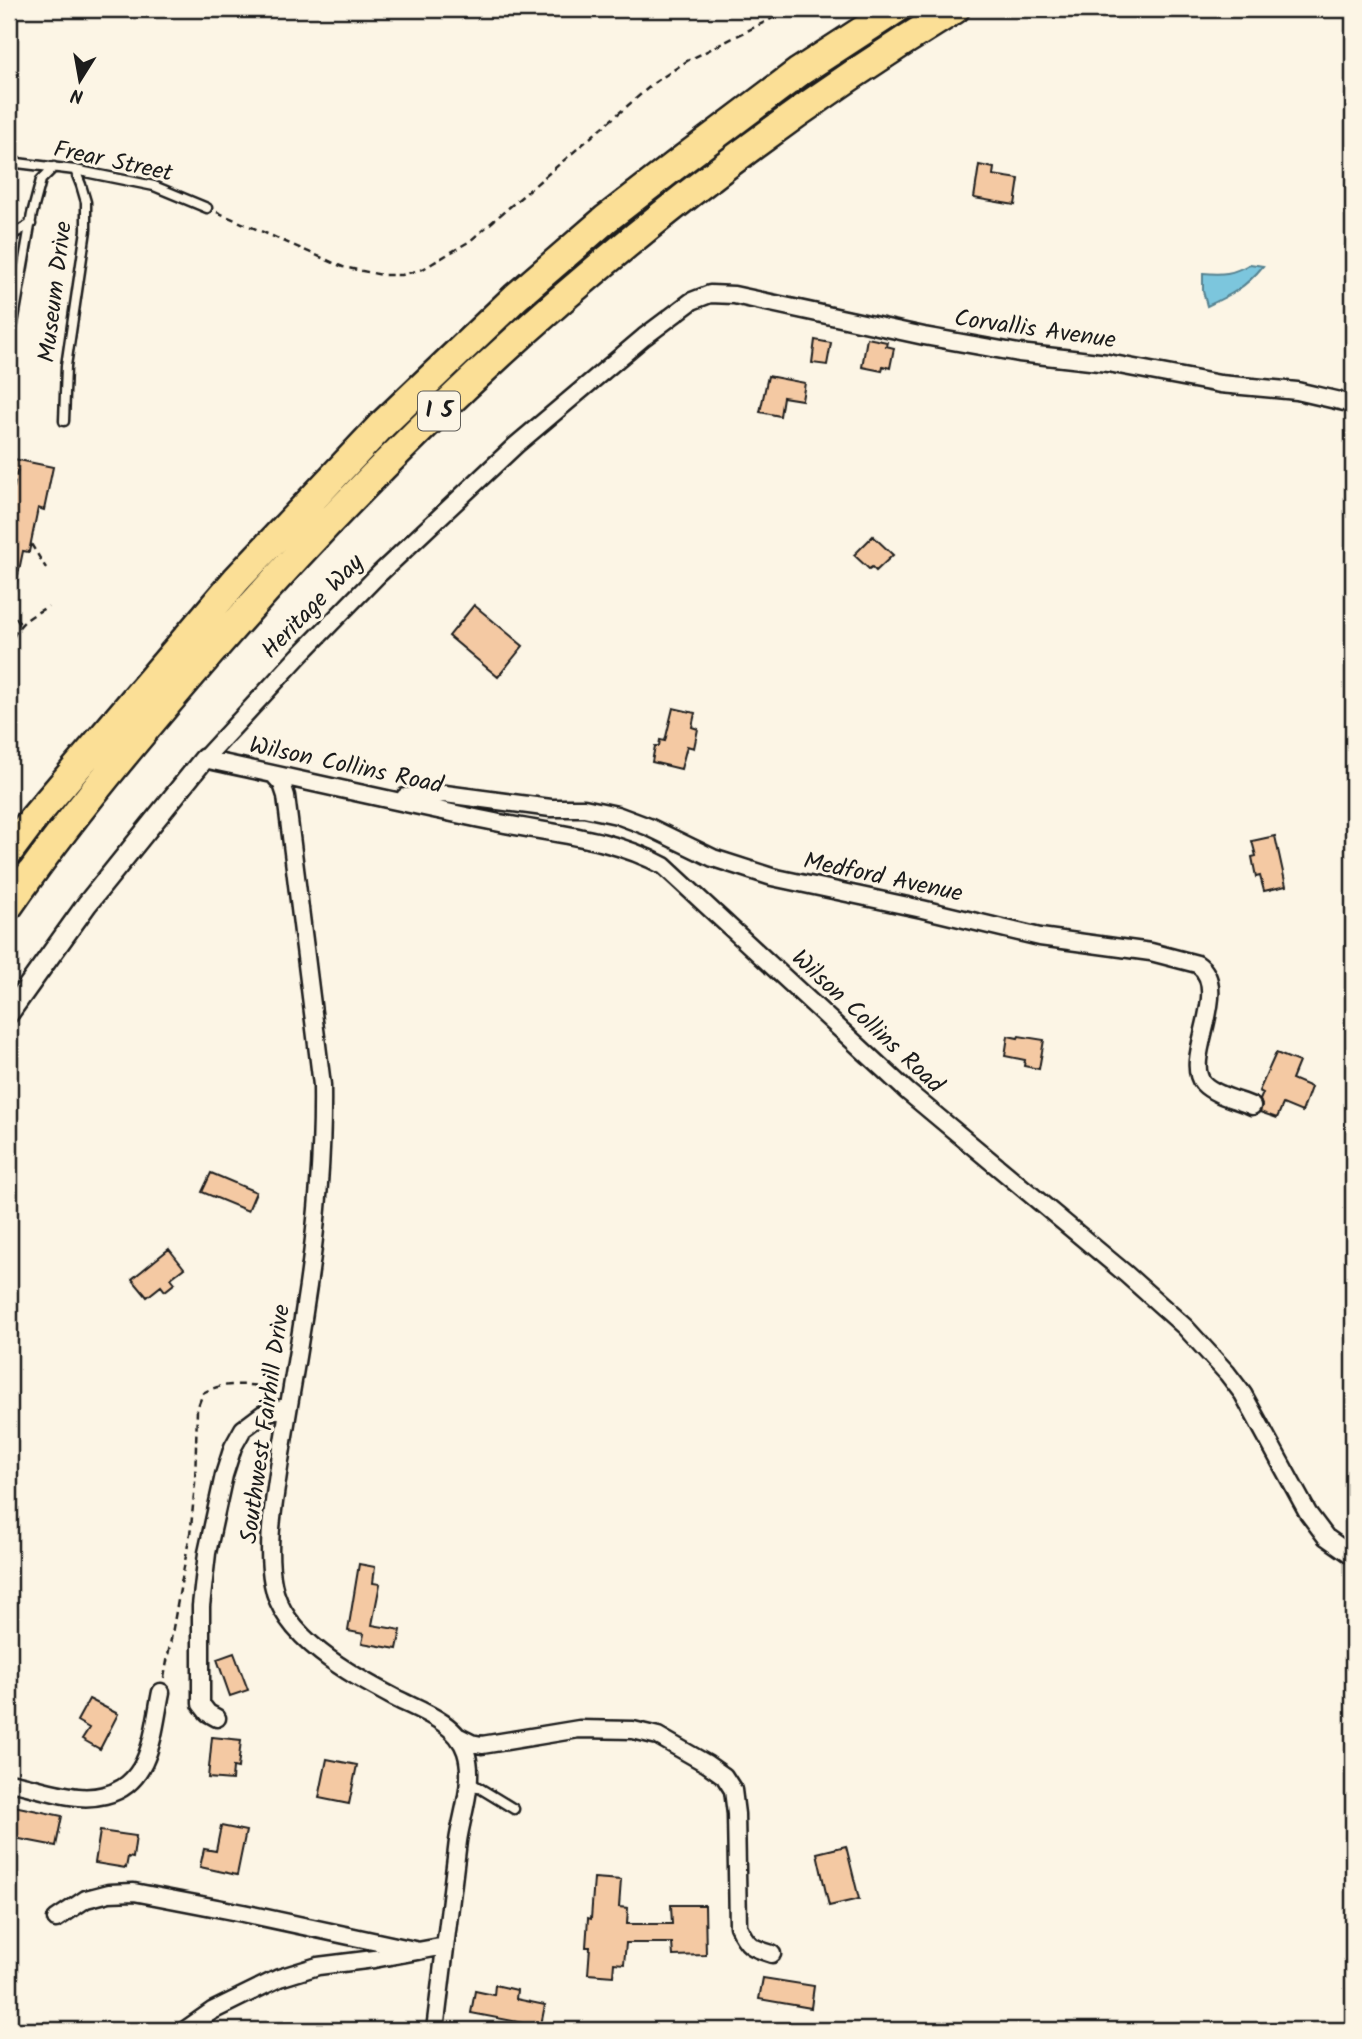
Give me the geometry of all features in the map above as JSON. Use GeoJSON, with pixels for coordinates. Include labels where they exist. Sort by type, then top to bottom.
{"type":"FeatureCollection","features":[{"type":"Feature","properties":{"kind":"highway","name":"I 5"},"geometry":{"type":"LineString","coordinates":[[9,851],[33,819],[237,579],[382,425],[516,297],[606,219],[713,136],[799,72],[896,9]]}},
{"type":"Feature","properties":{"kind":"highway","name":"I 5"},"geometry":{"type":"LineString","coordinates":[[9,905],[41,859],[149,724],[244,614],[363,486],[464,385],[556,302],[654,220],[779,126],[956,9]]}},
{"type":"Feature","properties":{"kind":"highway"},"geometry":{"type":"LineString","coordinates":[[9,844],[33,819]]}},
{"type":"Feature","properties":{"kind":"street","name":"Corvallis Avenue"},"geometry":{"type":"LineString","coordinates":[[710,294],[734,295],[923,336],[1019,353],[1108,363],[1220,384],[1297,391],[1353,404]]}},
{"type":"Feature","properties":{"kind":"street","name":"Heritage Way"},"geometry":{"type":"LineString","coordinates":[[9,1013],[87,904],[204,759],[299,656],[379,574],[507,454],[645,337],[692,301],[710,294]]}},
{"type":"Feature","properties":{"kind":"street","name":"Wilson Collins Road"},"geometry":{"type":"LineString","coordinates":[[204,759],[611,844],[643,854],[664,866],[908,1092],[1126,1274],[1185,1327],[1243,1394],[1308,1513],[1326,1537],[1353,1556]]}},
{"type":"Feature","properties":{"kind":"street","name":"Southwest Fairhill Drive"},"geometry":{"type":"LineString","coordinates":[[273,774],[282,785],[286,796],[322,1085],[316,1220],[274,1504],[270,1561],[276,1599],[296,1630],[315,1647],[350,1673],[433,1716],[458,1737]]}},
{"type":"Feature","properties":{"kind":"street","name":"Medford Avenue"},"geometry":{"type":"LineString","coordinates":[[388,799],[445,793],[551,808],[584,808],[628,819],[713,858],[772,877],[1040,937],[1151,952],[1197,964],[1206,973],[1210,987],[1199,1057],[1199,1077],[1205,1085],[1252,1106]]}},
{"type":"Feature","properties":{"kind":"street"},"geometry":{"type":"LineString","coordinates":[[217,1718],[208,1713],[201,1704],[201,1606],[207,1553],[216,1509],[233,1447],[243,1429],[263,1414],[288,1406]]}},
{"type":"Feature","properties":{"kind":"street"},"geometry":{"type":"LineString","coordinates":[[9,1782],[79,1798],[116,1792],[131,1781],[145,1763],[161,1692]]}},
{"type":"Feature","properties":{"kind":"street"},"geometry":{"type":"LineString","coordinates":[[458,1737],[482,1745],[579,1729],[634,1730],[658,1736],[707,1764],[724,1776],[733,1790],[737,1814],[738,1926],[746,1942],[756,1949],[772,1954]]}},
{"type":"Feature","properties":{"kind":"street"},"geometry":{"type":"LineString","coordinates":[[435,2030],[468,1781],[466,1752],[458,1737]]}},
{"type":"Feature","properties":{"kind":"street"},"geometry":{"type":"LineString","coordinates":[[56,1919],[86,1899],[109,1893],[134,1892],[419,1951]]}},
{"type":"Feature","properties":{"kind":"street"},"geometry":{"type":"LineString","coordinates":[[185,2030],[212,2011],[279,1978],[318,1966],[445,1946]]}},
{"type":"Feature","properties":{"kind":"lane","name":"Frear Street"},"geometry":{"type":"LineString","coordinates":[[9,162],[75,170],[154,186],[207,208]]}},
{"type":"Feature","properties":{"kind":"lane"},"geometry":{"type":"LineString","coordinates":[[9,340],[41,180],[54,167]]}},
{"type":"Feature","properties":{"kind":"lane","name":"Museum Drive"},"geometry":{"type":"LineString","coordinates":[[64,421],[66,366],[86,230],[86,202],[75,170]]}},
{"type":"Feature","properties":{"kind":"lane"},"geometry":{"type":"LineString","coordinates":[[9,233],[17,232],[31,224]]}},
{"type":"Feature","properties":{"kind":"lane"},"geometry":{"type":"LineString","coordinates":[[468,1781],[513,1809]]}},
{"type":"Feature","properties":{"kind":"path"},"geometry":{"type":"LineString","coordinates":[[207,208],[343,267],[382,275],[402,275],[423,270],[470,241],[654,83],[687,61],[791,9]]}},
{"type":"Feature","properties":{"kind":"path"},"geometry":{"type":"LineString","coordinates":[[9,512],[18,467]]}},
{"type":"Feature","properties":{"kind":"path"},"geometry":{"type":"LineString","coordinates":[[31,544],[46,568]]}},
{"type":"Feature","properties":{"kind":"path"},"geometry":{"type":"LineString","coordinates":[[9,649],[20,624],[48,606]]}},
{"type":"Feature","properties":{"kind":"path"},"geometry":{"type":"LineString","coordinates":[[9,607],[20,624]]}},
{"type":"Feature","properties":{"kind":"water"},"geometry":{"type":"Polygon","coordinates":[[[1250,264],[1263,266],[1238,290],[1207,306],[1203,291],[1203,273],[1227,273],[1250,264]]]}},
{"type":"Feature","properties":{"kind":"building"},"geometry":{"type":"Polygon","coordinates":[[[979,165],[994,168],[993,175],[1019,179],[1015,205],[974,198],[979,165]]]}},
{"type":"Feature","properties":{"kind":"building"},"geometry":{"type":"Polygon","coordinates":[[[867,338],[887,342],[886,346],[894,348],[890,368],[883,366],[882,371],[862,367],[867,338]]]}},
{"type":"Feature","properties":{"kind":"building"},"geometry":{"type":"Polygon","coordinates":[[[815,340],[831,343],[827,365],[812,363],[815,340]]]}},
{"type":"Feature","properties":{"kind":"building"},"geometry":{"type":"Polygon","coordinates":[[[768,376],[805,383],[802,400],[783,397],[780,416],[760,412],[768,376]]]}},
{"type":"Feature","properties":{"kind":"building"},"geometry":{"type":"Polygon","coordinates":[[[9,458],[53,467],[44,510],[38,508],[29,552],[23,551],[15,590],[9,589],[9,458]]]}},
{"type":"Feature","properties":{"kind":"building"},"geometry":{"type":"Polygon","coordinates":[[[873,536],[893,555],[876,571],[872,567],[869,569],[854,555],[873,536]]]}},
{"type":"Feature","properties":{"kind":"building"},"geometry":{"type":"Polygon","coordinates":[[[474,605],[523,646],[498,677],[449,636],[474,605]]]}},
{"type":"Feature","properties":{"kind":"building"},"geometry":{"type":"Polygon","coordinates":[[[673,708],[695,713],[692,727],[698,729],[694,748],[687,746],[681,769],[652,762],[655,746],[659,746],[660,740],[665,741],[673,708]]]}},
{"type":"Feature","properties":{"kind":"building"},"geometry":{"type":"Polygon","coordinates":[[[1275,836],[1286,886],[1264,891],[1260,876],[1256,877],[1252,857],[1256,856],[1252,841],[1275,836]]]}},
{"type":"Feature","properties":{"kind":"building"},"geometry":{"type":"Polygon","coordinates":[[[1008,1036],[1044,1040],[1039,1069],[1024,1066],[1025,1060],[1005,1056],[1008,1036]]]}},
{"type":"Feature","properties":{"kind":"building"},"geometry":{"type":"Polygon","coordinates":[[[1276,1053],[1299,1062],[1292,1079],[1311,1087],[1302,1112],[1283,1104],[1277,1118],[1260,1112],[1263,1093],[1259,1091],[1276,1053]]]}},
{"type":"Feature","properties":{"kind":"building"},"geometry":{"type":"Polygon","coordinates":[[[211,1173],[256,1192],[248,1211],[202,1192],[211,1173]]]}},
{"type":"Feature","properties":{"kind":"building"},"geometry":{"type":"Polygon","coordinates":[[[169,1249],[184,1268],[171,1278],[175,1283],[165,1291],[161,1286],[147,1297],[132,1279],[169,1249]]]}},
{"type":"Feature","properties":{"kind":"building"},"geometry":{"type":"Polygon","coordinates":[[[359,1564],[375,1567],[373,1583],[380,1584],[372,1625],[401,1630],[397,1649],[362,1643],[364,1634],[348,1631],[359,1564]]]}},
{"type":"Feature","properties":{"kind":"building"},"geometry":{"type":"Polygon","coordinates":[[[234,1653],[248,1690],[230,1696],[217,1659],[234,1653]]]}},
{"type":"Feature","properties":{"kind":"building"},"geometry":{"type":"Polygon","coordinates":[[[89,1699],[118,1714],[100,1749],[82,1739],[89,1728],[77,1721],[89,1699]]]}},
{"type":"Feature","properties":{"kind":"building"},"geometry":{"type":"Polygon","coordinates":[[[212,1737],[241,1740],[238,1768],[233,1767],[232,1780],[208,1778],[212,1737]]]}},
{"type":"Feature","properties":{"kind":"building"},"geometry":{"type":"Polygon","coordinates":[[[327,1759],[357,1765],[349,1804],[319,1798],[327,1759]]]}},
{"type":"Feature","properties":{"kind":"building"},"geometry":{"type":"Polygon","coordinates":[[[9,1805],[62,1816],[56,1846],[9,1837],[9,1805]]]}},
{"type":"Feature","properties":{"kind":"building"},"geometry":{"type":"Polygon","coordinates":[[[221,1826],[246,1831],[237,1875],[200,1867],[204,1849],[216,1851],[221,1826]]]}},
{"type":"Feature","properties":{"kind":"building"},"geometry":{"type":"Polygon","coordinates":[[[100,1831],[136,1836],[133,1858],[128,1857],[126,1868],[95,1863],[100,1831]]]}},
{"type":"Feature","properties":{"kind":"building"},"geometry":{"type":"Polygon","coordinates":[[[846,1846],[859,1899],[829,1906],[817,1853],[846,1846]]]}},
{"type":"Feature","properties":{"kind":"building"},"geometry":{"type":"Polygon","coordinates":[[[594,1878],[621,1880],[619,1907],[628,1908],[627,1924],[672,1924],[671,1905],[705,1905],[706,1955],[673,1956],[672,1943],[626,1943],[624,1964],[614,1963],[613,1976],[588,1974],[590,1947],[586,1947],[594,1878]]]}},
{"type":"Feature","properties":{"kind":"building"},"geometry":{"type":"Polygon","coordinates":[[[763,1978],[814,1986],[811,2008],[759,1999],[763,1978]]]}},
{"type":"Feature","properties":{"kind":"building"},"geometry":{"type":"Polygon","coordinates":[[[495,1985],[517,1990],[516,1999],[545,2005],[540,2030],[521,2030],[523,2023],[471,2013],[475,1991],[494,1995],[495,1985]]]}}]}
